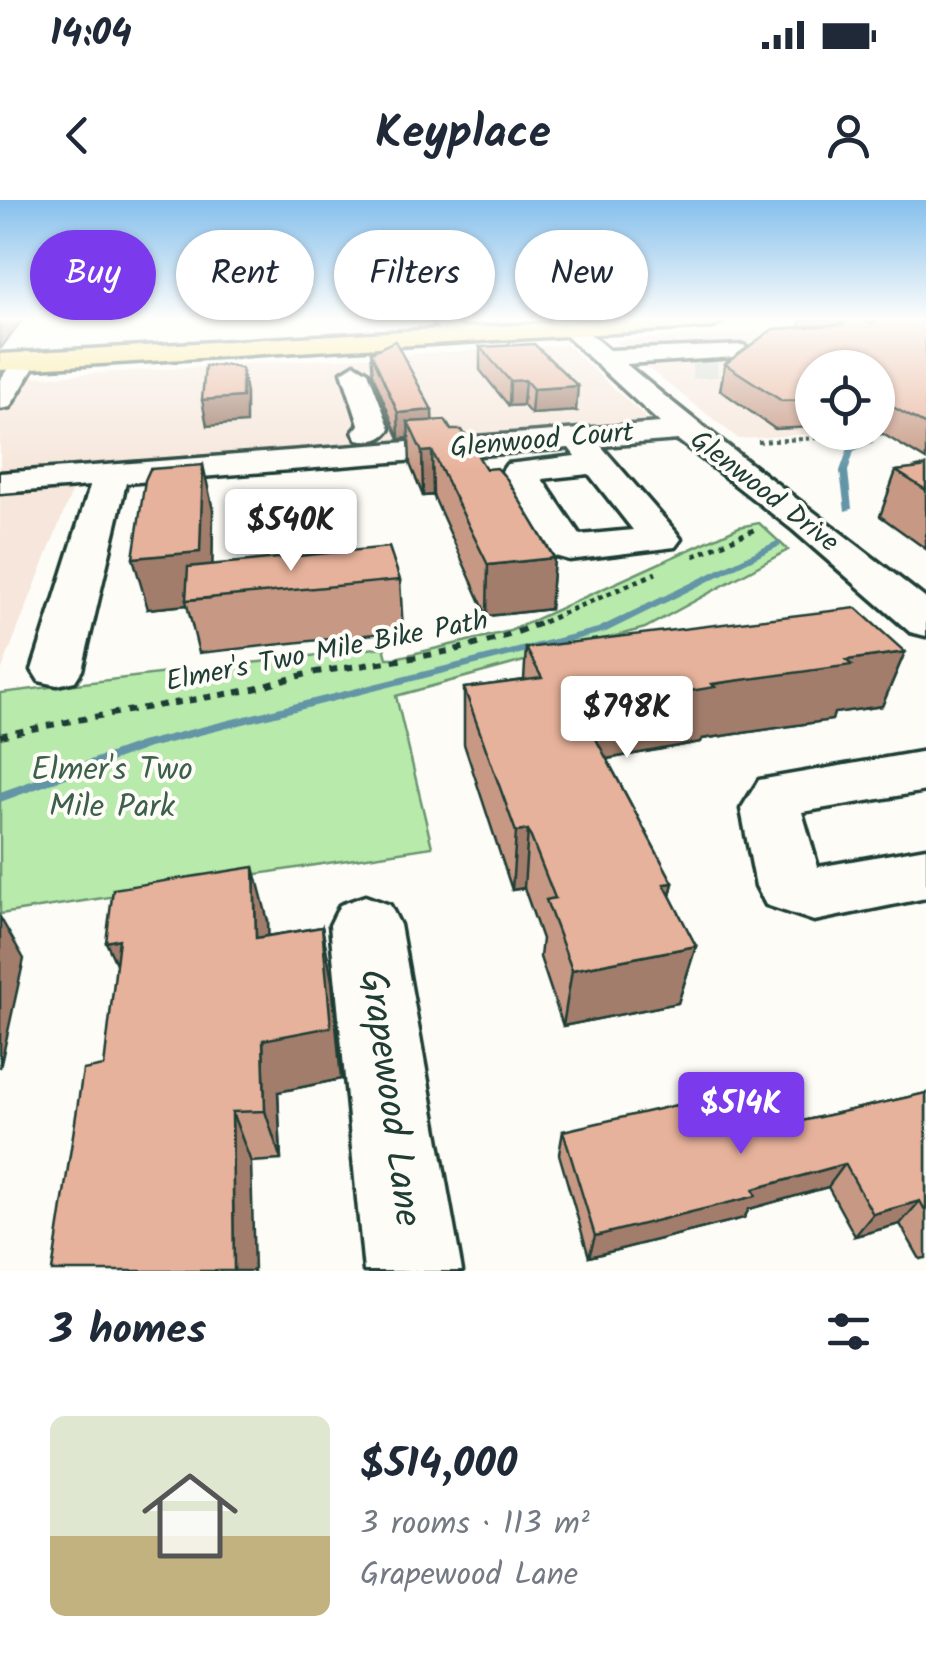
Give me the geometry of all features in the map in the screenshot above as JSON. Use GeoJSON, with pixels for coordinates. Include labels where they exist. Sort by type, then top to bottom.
{"type":"FeatureCollection","features":[{"type":"Feature","properties":{"kind":"street"},"geometry":{"type":"LineString","coordinates":[[0,401],[11,370]]}},
{"type":"Feature","properties":{"kind":"street","name":"Glenwood Drive"},"geometry":{"type":"LineString","coordinates":[[619,370],[695,439],[926,622]]}},
{"type":"Feature","properties":{"kind":"street"},"geometry":{"type":"LineString","coordinates":[[355,372],[375,429],[368,432]]}},
{"type":"Feature","properties":{"kind":"street","name":"Glenwood Court"},"geometry":{"type":"LineString","coordinates":[[11,493],[112,475],[588,451],[695,439]]}},
{"type":"Feature","properties":{"kind":"street"},"geometry":{"type":"LineString","coordinates":[[57,670],[112,475]]}},
{"type":"Feature","properties":{"kind":"street"},"geometry":{"type":"LineString","coordinates":[[878,582],[926,575]]}},
{"type":"Feature","properties":{"kind":"street"},"geometry":{"type":"LineString","coordinates":[[926,771],[780,796],[771,809],[790,886],[814,894],[926,874]]}},
{"type":"Feature","properties":{"kind":"street","name":"Grapewood Lane"},"geometry":{"type":"LineString","coordinates":[[365,925],[414,1271]]}},
{"type":"Feature","properties":{"kind":"path"},"geometry":{"type":"LineString","coordinates":[[695,439],[901,432]]}},
{"type":"Feature","properties":{"kind":"path"},"geometry":{"type":"LineString","coordinates":[[686,559],[751,530],[766,528],[759,520]]}},
{"type":"Feature","properties":{"kind":"path","name":"Elmer's Two Mile Bike Path"},"geometry":{"type":"LineString","coordinates":[[0,736],[84,717],[254,689],[321,671],[372,667],[494,644],[670,566]]}},
{"type":"Feature","properties":{"kind":"shaded area"},"geometry":{"type":"Polygon","coordinates":[[[150,370],[593,370],[655,426],[80,471],[0,674],[0,379],[150,370]]]}},
{"type":"Feature","properties":{"kind":"shaded area"},"geometry":{"type":"Polygon","coordinates":[[[650,370],[795,370],[795,435],[739,439],[650,370]]]}},
{"type":"Feature","properties":{"kind":"green space","name":"Elmer's Two Mile Park"},"geometry":{"type":"Polygon","coordinates":[[[759,523],[788,550],[645,628],[396,696],[432,847],[0,914],[0,693],[384,647],[387,658],[395,658],[510,631],[739,527],[759,523]]]}},
{"type":"Feature","properties":{"kind":"building"},"geometry":{"type":"Polygon","coordinates":[[[205,370],[242,370],[242,397],[202,400],[205,370]]]}},
{"type":"Feature","properties":{"kind":"building"},"geometry":{"type":"Polygon","coordinates":[[[379,370],[411,370],[432,410],[398,413],[379,370]]]}},
{"type":"Feature","properties":{"kind":"building"},"geometry":{"type":"Polygon","coordinates":[[[500,370],[561,370],[578,386],[533,389],[525,380],[510,381],[500,370]]]}},
{"type":"Feature","properties":{"kind":"building"},"geometry":{"type":"Polygon","coordinates":[[[734,370],[795,370],[795,401],[782,401],[734,370]]]}},
{"type":"Feature","properties":{"kind":"building"},"geometry":{"type":"Polygon","coordinates":[[[895,370],[926,370],[926,425],[895,408],[895,370]]]}},
{"type":"Feature","properties":{"kind":"building"},"geometry":{"type":"Polygon","coordinates":[[[445,420],[451,430],[462,430],[486,469],[497,468],[507,479],[554,558],[488,565],[432,451],[422,452],[408,422],[445,420]]]}},
{"type":"Feature","properties":{"kind":"building"},"geometry":{"type":"Polygon","coordinates":[[[203,465],[200,552],[133,558],[150,469],[203,465]]]}},
{"type":"Feature","properties":{"kind":"building"},"geometry":{"type":"Polygon","coordinates":[[[926,466],[926,490],[896,471],[920,468],[926,466]]]}},
{"type":"Feature","properties":{"kind":"building"},"geometry":{"type":"Polygon","coordinates":[[[389,547],[400,580],[186,600],[188,567],[389,547]]]}},
{"type":"Feature","properties":{"kind":"building"},"geometry":{"type":"Polygon","coordinates":[[[856,608],[905,652],[846,660],[852,665],[712,684],[715,687],[580,709],[673,883],[664,884],[696,946],[572,970],[546,900],[555,898],[528,830],[516,832],[464,688],[542,678],[526,648],[856,608]]]}},
{"type":"Feature","properties":{"kind":"building"},"geometry":{"type":"Polygon","coordinates":[[[254,867],[256,938],[322,927],[331,1027],[263,1040],[265,1111],[232,1112],[234,1271],[52,1271],[83,1070],[104,1066],[119,939],[106,942],[113,889],[254,867]]]}},
{"type":"Feature","properties":{"kind":"building"},"geometry":{"type":"Polygon","coordinates":[[[742,1090],[762,1130],[926,1093],[926,1212],[920,1201],[873,1214],[845,1164],[753,1189],[756,1196],[595,1236],[563,1131],[742,1090]]]}},
{"type":"Feature","properties":{"kind":"waterway"},"geometry":{"type":"LineString","coordinates":[[848,509],[844,471],[851,450]]}},
{"type":"Feature","properties":{"kind":"waterway"},"geometry":{"type":"LineString","coordinates":[[0,797],[145,745],[602,630],[777,544]]}}]}
